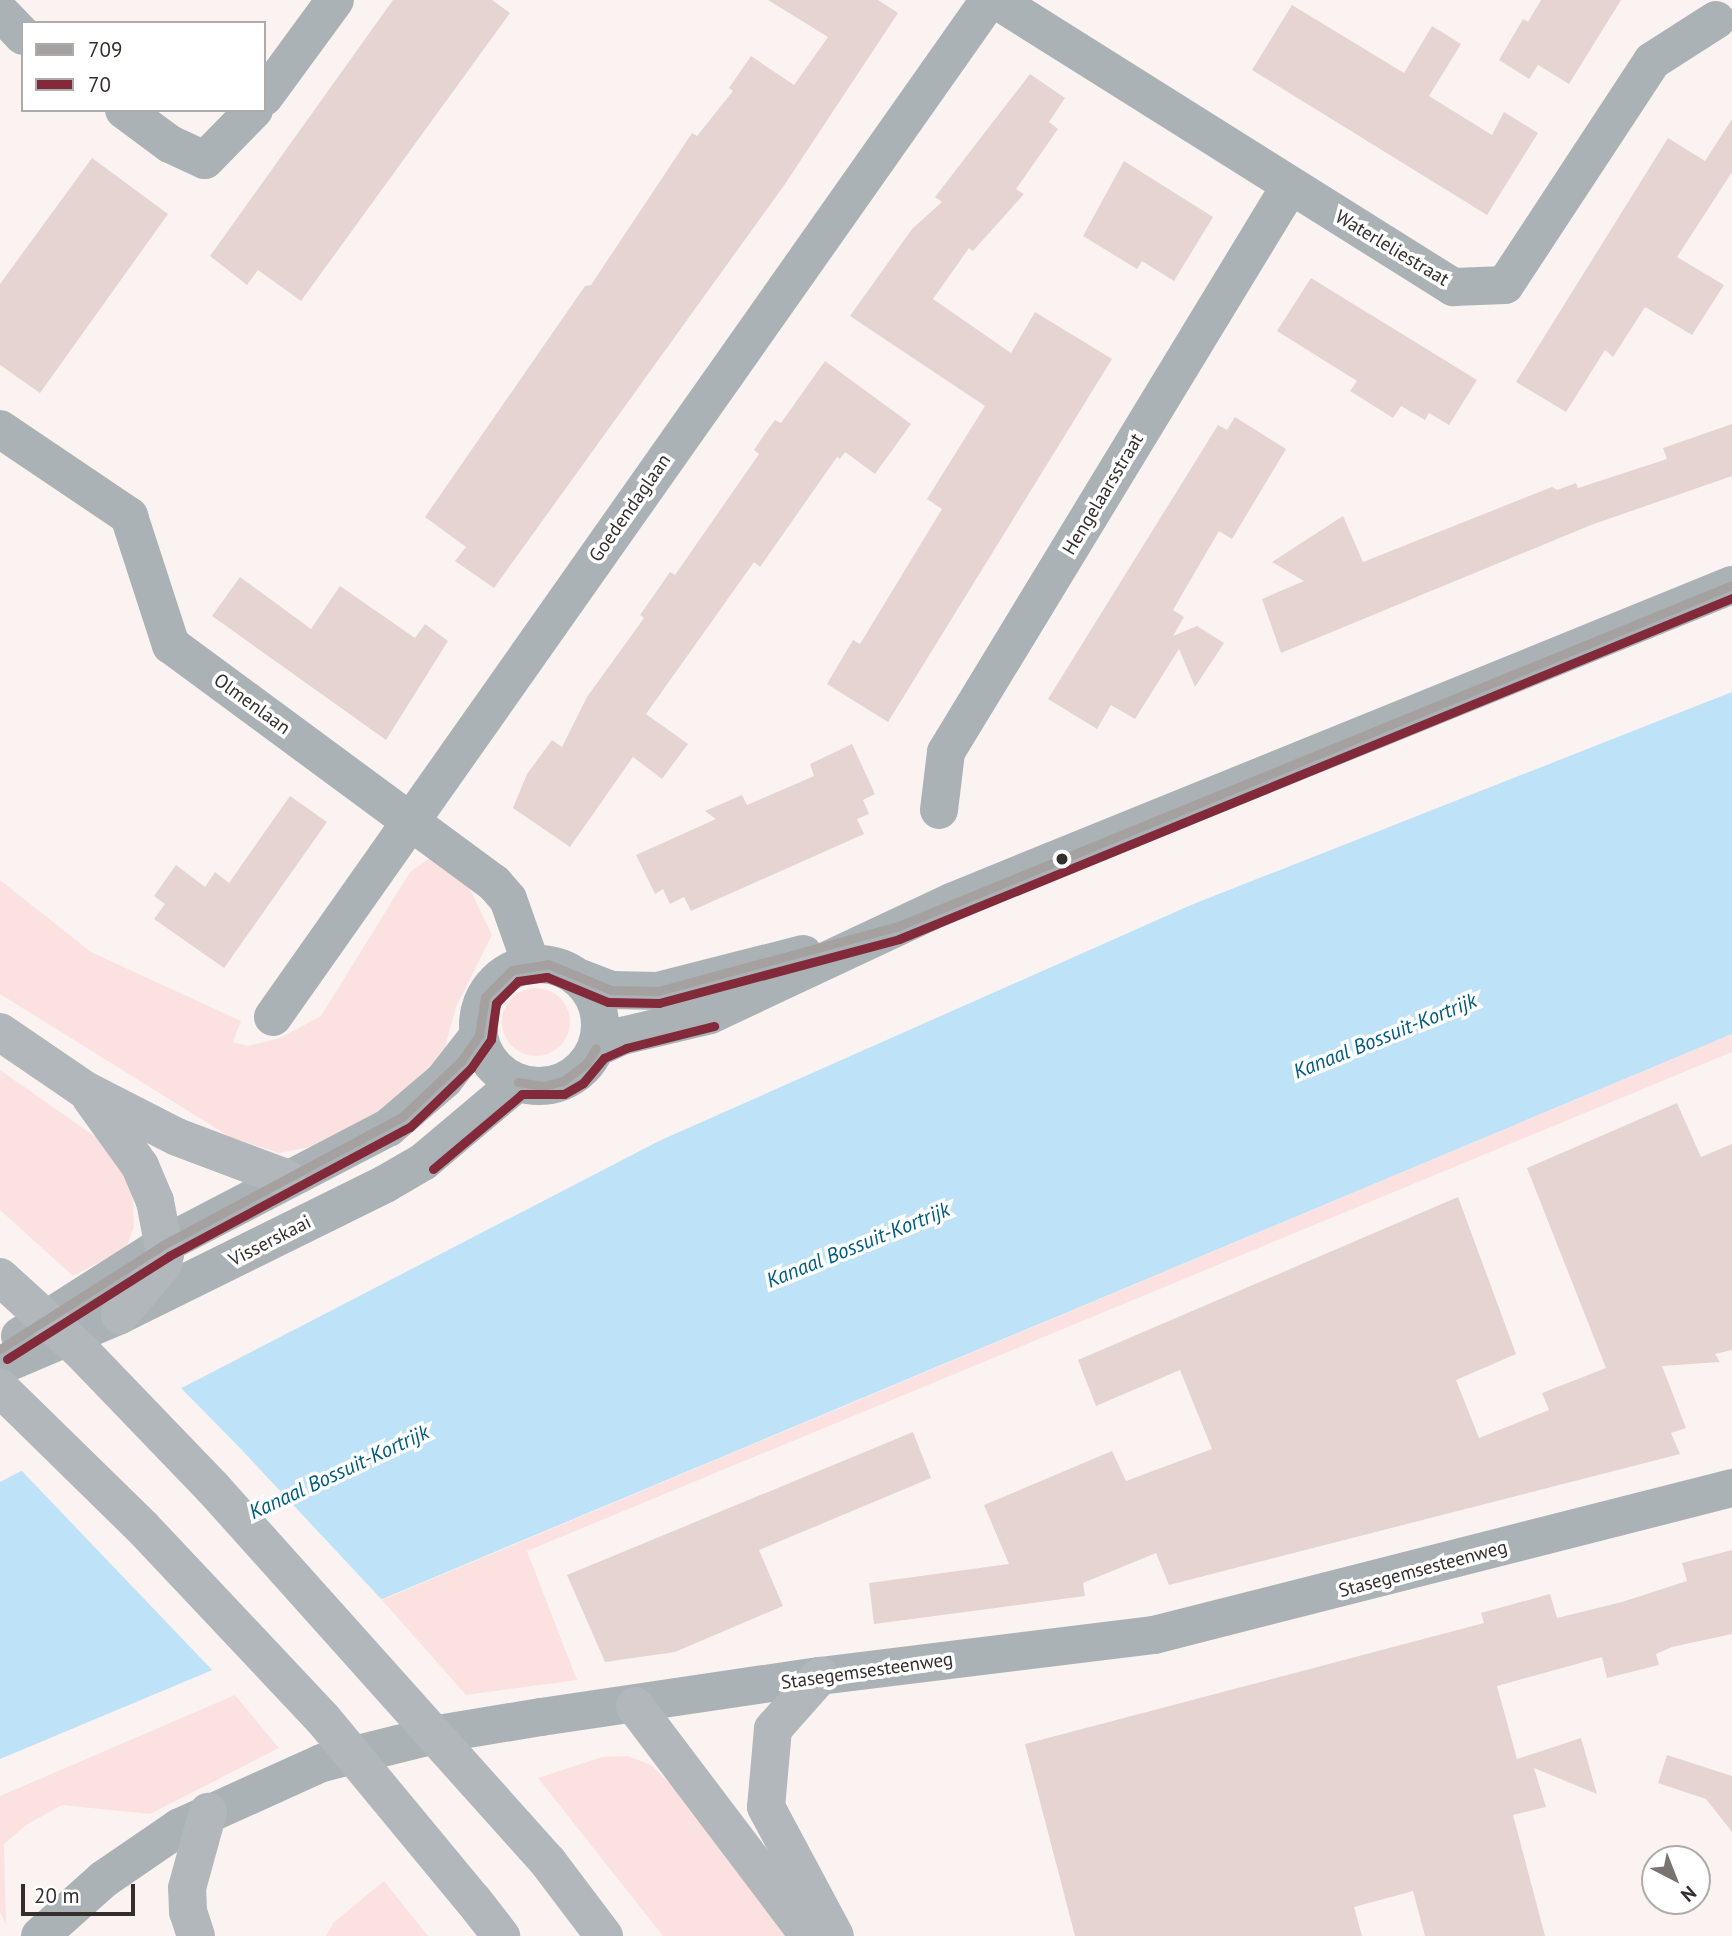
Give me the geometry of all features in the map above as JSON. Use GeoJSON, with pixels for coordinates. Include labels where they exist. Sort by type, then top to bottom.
{"type":"FeatureCollection","features":[{"type":"Feature","properties":{"kind":"highway"},"geometry":{"type":"LineString","coordinates":[[0,1032],[85,1090],[177,1137],[286,1178]]}},
{"type":"Feature","properties":{"kind":"highway"},"geometry":{"type":"LineString","coordinates":[[85,1090],[140,1166],[155,1201],[163,1245],[163,1264],[120,1315]]}},
{"type":"Feature","properties":{"kind":"highway"},"geometry":{"type":"LineString","coordinates":[[0,1277],[82,1352],[212,1487],[548,1862],[604,1936]]}},
{"type":"Feature","properties":{"kind":"highway"},"geometry":{"type":"LineString","coordinates":[[0,1388],[143,1528],[323,1719],[501,1936]]}},
{"type":"Feature","properties":{"kind":"highway"},"geometry":{"type":"LineString","coordinates":[[820,1676],[773,1729],[766,1807],[835,1936]]}},
{"type":"Feature","properties":{"kind":"highway"},"geometry":{"type":"LineString","coordinates":[[635,1706],[809,1936]]}},
{"type":"Feature","properties":{"kind":"highway"},"geometry":{"type":"LineString","coordinates":[[196,1936],[188,1912],[187,1888],[208,1812]]}},
{"type":"Feature","properties":{"kind":"street"},"geometry":{"type":"LineString","coordinates":[[266,94],[335,0]]}},
{"type":"Feature","properties":{"kind":"street","name":"Goedendaglaan"},"geometry":{"type":"LineString","coordinates":[[273,1017],[410,818],[989,0]]}},
{"type":"Feature","properties":{"kind":"street","name":"Waterleliestraat"},"geometry":{"type":"LineString","coordinates":[[996,0],[1453,287],[1505,285],[1653,61],[1716,20]]}},
{"type":"Feature","properties":{"kind":"street"},"geometry":{"type":"LineString","coordinates":[[0,12],[21,34]]}},
{"type":"Feature","properties":{"kind":"street"},"geometry":{"type":"LineString","coordinates":[[127,112],[170,144],[205,160],[252,112]]}},
{"type":"Feature","properties":{"kind":"street","name":"Hengelaarsstraat"},"geometry":{"type":"LineString","coordinates":[[939,810],[946,752],[1290,186]]}},
{"type":"Feature","properties":{"kind":"street","name":"Olmenlaan"},"geometry":{"type":"LineString","coordinates":[[0,429],[129,516],[172,645],[410,818],[494,883],[508,899],[530,964]]}},
{"type":"Feature","properties":{"kind":"street"},"geometry":{"type":"LineString","coordinates":[[479,1035],[494,1067],[518,1082],[559,1082],[575,1074],[596,1048],[622,1036],[710,1014],[780,986],[896,927],[1732,586]]}},
{"type":"Feature","properties":{"kind":"street"},"geometry":{"type":"LineString","coordinates":[[0,1349],[163,1245],[402,1117],[444,1080],[479,1035],[485,997],[512,970],[530,964],[565,969],[611,990],[658,991],[896,927]]}},
{"type":"Feature","properties":{"kind":"street"},"geometry":{"type":"LineString","coordinates":[[580,978],[599,1010],[596,1048]]}},
{"type":"Feature","properties":{"kind":"street","name":"Visserskaai"},"geometry":{"type":"LineString","coordinates":[[0,1366],[120,1315],[423,1162],[518,1082]]}},
{"type":"Feature","properties":{"kind":"street","name":"Stasegemsesteenweg"},"geometry":{"type":"LineString","coordinates":[[40,1936],[104,1879],[208,1812],[322,1763],[493,1725],[635,1706],[820,1676],[1154,1635],[1732,1488]]}},
{"type":"Feature","properties":{"kind":"shaded area"},"geometry":{"type":"Polygon","coordinates":[[[430,858],[470,889],[492,935],[456,1007],[443,1055],[376,1115],[309,1147],[279,1153],[230,1137],[0,994],[0,880],[91,952],[241,1021],[233,1042],[248,1046],[280,1038],[321,1016],[410,872],[430,858]]]}},
{"type":"Feature","properties":{"kind":"shaded area"},"geometry":{"type":"Polygon","coordinates":[[[536,988],[549,991],[560,998],[567,1009],[570,1022],[567,1035],[560,1046],[549,1053],[536,1056],[523,1053],[512,1046],[505,1035],[502,1022],[505,1009],[512,998],[523,991],[536,988]]]}},
{"type":"Feature","properties":{"kind":"shaded area"},"geometry":{"type":"Polygon","coordinates":[[[1732,1034],[1732,1052],[527,1551],[577,1680],[466,1695],[382,1600],[1732,1034]]]}},
{"type":"Feature","properties":{"kind":"shaded area"},"geometry":{"type":"Polygon","coordinates":[[[0,1070],[107,1145],[125,1171],[133,1199],[134,1227],[126,1248],[73,1276],[0,1210],[0,1070]]]}},
{"type":"Feature","properties":{"kind":"shaded area"},"geometry":{"type":"Polygon","coordinates":[[[235,1695],[279,1748],[150,1814],[62,1805],[26,1825],[4,1844],[6,1925],[0,1912],[0,1796],[235,1695]]]}},
{"type":"Feature","properties":{"kind":"shaded area"},"geometry":{"type":"Polygon","coordinates":[[[628,1756],[651,1765],[677,1791],[797,1936],[663,1936],[538,1778],[602,1757],[628,1756]]]}},
{"type":"Feature","properties":{"kind":"shaded area"},"geometry":{"type":"Polygon","coordinates":[[[384,1881],[428,1936],[326,1936],[333,1923],[384,1881]]]}},
{"type":"Feature","properties":{"kind":"water","name":"Kanaal Bossuit-Kortrijk"},"geometry":{"type":"Polygon","coordinates":[[[1732,692],[1732,1034],[0,1759],[0,1482],[659,1141],[1191,905],[1732,692]]]}},
{"type":"Feature","properties":{"kind":"pier"},"geometry":{"type":"Polygon","coordinates":[[[178,1385],[384,1602],[215,1673],[19,1468],[178,1385]]]}},
{"type":"Feature","properties":{"kind":"building"},"geometry":{"type":"Polygon","coordinates":[[[393,0],[492,0],[510,13],[301,301],[258,270],[247,285],[210,256],[393,0]]]}},
{"type":"Feature","properties":{"kind":"building"},"geometry":{"type":"Polygon","coordinates":[[[768,0],[878,0],[898,13],[785,184],[494,588],[455,561],[466,547],[425,517],[585,286],[591,285],[692,133],[697,136],[733,91],[729,88],[751,56],[794,85],[828,37],[768,0]]]}},
{"type":"Feature","properties":{"kind":"building"},"geometry":{"type":"Polygon","coordinates":[[[1541,0],[1621,0],[1569,84],[1538,65],[1529,79],[1499,60],[1523,19],[1528,22],[1541,0]]]}},
{"type":"Feature","properties":{"kind":"building"},"geometry":{"type":"Polygon","coordinates":[[[1292,5],[1404,73],[1432,26],[1461,44],[1429,96],[1492,135],[1504,112],[1538,133],[1487,215],[1252,70],[1292,5]]]}},
{"type":"Feature","properties":{"kind":"building"},"geometry":{"type":"Polygon","coordinates":[[[1030,74],[1065,98],[1049,122],[1058,129],[1016,189],[1024,194],[973,251],[969,248],[933,299],[1011,353],[1035,312],[1112,359],[888,722],[827,684],[853,640],[860,644],[942,509],[927,499],[985,406],[850,316],[912,229],[942,202],[935,197],[1030,74]]]}},
{"type":"Feature","properties":{"kind":"building"},"geometry":{"type":"Polygon","coordinates":[[[1732,119],[1732,172],[1677,257],[1724,285],[1692,335],[1645,307],[1613,357],[1605,350],[1566,412],[1516,382],[1668,138],[1705,161],[1732,119]]]}},
{"type":"Feature","properties":{"kind":"building"},"geometry":{"type":"Polygon","coordinates":[[[92,158],[168,214],[40,393],[0,365],[0,284],[92,158]]]}},
{"type":"Feature","properties":{"kind":"building"},"geometry":{"type":"Polygon","coordinates":[[[1124,161],[1213,217],[1174,281],[1142,261],[1137,269],[1083,236],[1124,161]]]}},
{"type":"Feature","properties":{"kind":"building"},"geometry":{"type":"Polygon","coordinates":[[[1311,278],[1477,380],[1449,425],[1429,413],[1425,420],[1401,406],[1393,418],[1350,391],[1357,381],[1277,331],[1311,278]]]}},
{"type":"Feature","properties":{"kind":"building"},"geometry":{"type":"Polygon","coordinates":[[[825,361],[911,424],[875,474],[845,452],[840,459],[837,457],[760,567],[754,562],[646,714],[688,744],[662,779],[633,757],[570,847],[513,808],[527,774],[552,740],[562,747],[587,697],[644,618],[640,615],[670,572],[675,575],[759,454],[754,450],[764,435],[775,420],[781,423],[825,361]]]}},
{"type":"Feature","properties":{"kind":"building"},"geometry":{"type":"Polygon","coordinates":[[[1235,417],[1286,449],[1232,539],[1219,531],[1173,610],[1184,617],[1173,636],[1197,626],[1224,643],[1195,687],[1179,649],[1135,719],[1111,705],[1097,729],[1048,699],[1218,425],[1227,430],[1235,417]]]}},
{"type":"Feature","properties":{"kind":"building"},"geometry":{"type":"Polygon","coordinates":[[[1732,424],[1732,476],[1591,525],[1281,653],[1262,599],[1304,581],[1272,562],[1343,516],[1363,562],[1552,487],[1557,490],[1576,483],[1578,488],[1667,459],[1663,448],[1732,424]]]}},
{"type":"Feature","properties":{"kind":"building"},"geometry":{"type":"Polygon","coordinates":[[[240,577],[311,629],[340,586],[415,638],[425,624],[448,641],[386,740],[212,616],[240,577]]]}},
{"type":"Feature","properties":{"kind":"building"},"geometry":{"type":"Polygon","coordinates":[[[852,744],[875,794],[863,800],[869,814],[857,819],[864,834],[691,911],[684,897],[670,904],[663,889],[655,894],[636,855],[716,819],[705,811],[742,795],[747,805],[814,776],[810,764],[852,744]]]}},
{"type":"Feature","properties":{"kind":"building"},"geometry":{"type":"Polygon","coordinates":[[[290,796],[327,822],[224,968],[154,919],[165,904],[154,896],[176,865],[205,887],[215,872],[229,883],[290,796]]]}},
{"type":"Feature","properties":{"kind":"building"},"geometry":{"type":"Polygon","coordinates":[[[1677,1103],[1701,1157],[1732,1144],[1732,1350],[1715,1354],[1720,1362],[1662,1366],[1686,1428],[1671,1433],[1680,1454],[1169,1585],[1156,1553],[1083,1583],[1085,1596],[874,1624],[869,1583],[1009,1564],[984,1505],[1112,1451],[1126,1481],[1212,1449],[1180,1370],[1096,1406],[1078,1360],[1458,1197],[1516,1354],[1456,1380],[1479,1438],[1549,1410],[1542,1393],[1606,1368],[1527,1168],[1677,1103]]]}},
{"type":"Feature","properties":{"kind":"building"},"geometry":{"type":"Polygon","coordinates":[[[913,1432],[931,1478],[759,1550],[783,1606],[675,1652],[605,1662],[567,1575],[913,1432]]]}},
{"type":"Feature","properties":{"kind":"building"},"geometry":{"type":"Polygon","coordinates":[[[1732,1550],[1732,1634],[1672,1647],[1656,1654],[1659,1665],[1607,1678],[1602,1657],[1497,1686],[1517,1759],[1581,1738],[1597,1794],[1534,1768],[1546,1807],[1513,1815],[1545,1936],[1425,1936],[1413,1891],[1354,1907],[1362,1936],[1075,1936],[1025,1744],[1484,1623],[1481,1613],[1550,1594],[1557,1618],[1622,1602],[1687,1581],[1682,1563],[1732,1550]]]}},
{"type":"Feature","properties":{"kind":"building"},"geometry":{"type":"Polygon","coordinates":[[[1667,1755],[1732,1776],[1732,1832],[1706,1799],[1658,1783],[1667,1755]]]}},
{"type":"Feature","properties":{"kind":"transit line","name":"709"},"geometry":{"type":"LineString","coordinates":[[0,1349],[163,1245],[402,1117],[461,1061],[479,1035],[485,997],[512,970],[548,964],[611,990],[658,991],[896,927],[1732,585]]}},
{"type":"Feature","properties":{"kind":"transit line","name":"70"},"geometry":{"type":"LineString","coordinates":[[7,1359],[169,1256],[410,1127],[471,1068],[491,1039],[496,1003],[518,981],[547,977],[608,1002],[659,1003],[899,939],[1732,598]]}},
{"type":"Feature","properties":{"kind":"transit line","name":"70"},"geometry":{"type":"LineString","coordinates":[[433,1169],[522,1094],[564,1094],[583,1083],[604,1058],[626,1048],[714,1026]]}},
{"type":"Feature","properties":{"kind":"transit line","name":"709"},"geometry":{"type":"LineString","coordinates":[[518,1082],[543,1086],[563,1081],[587,1063],[596,1048]]}}]}
